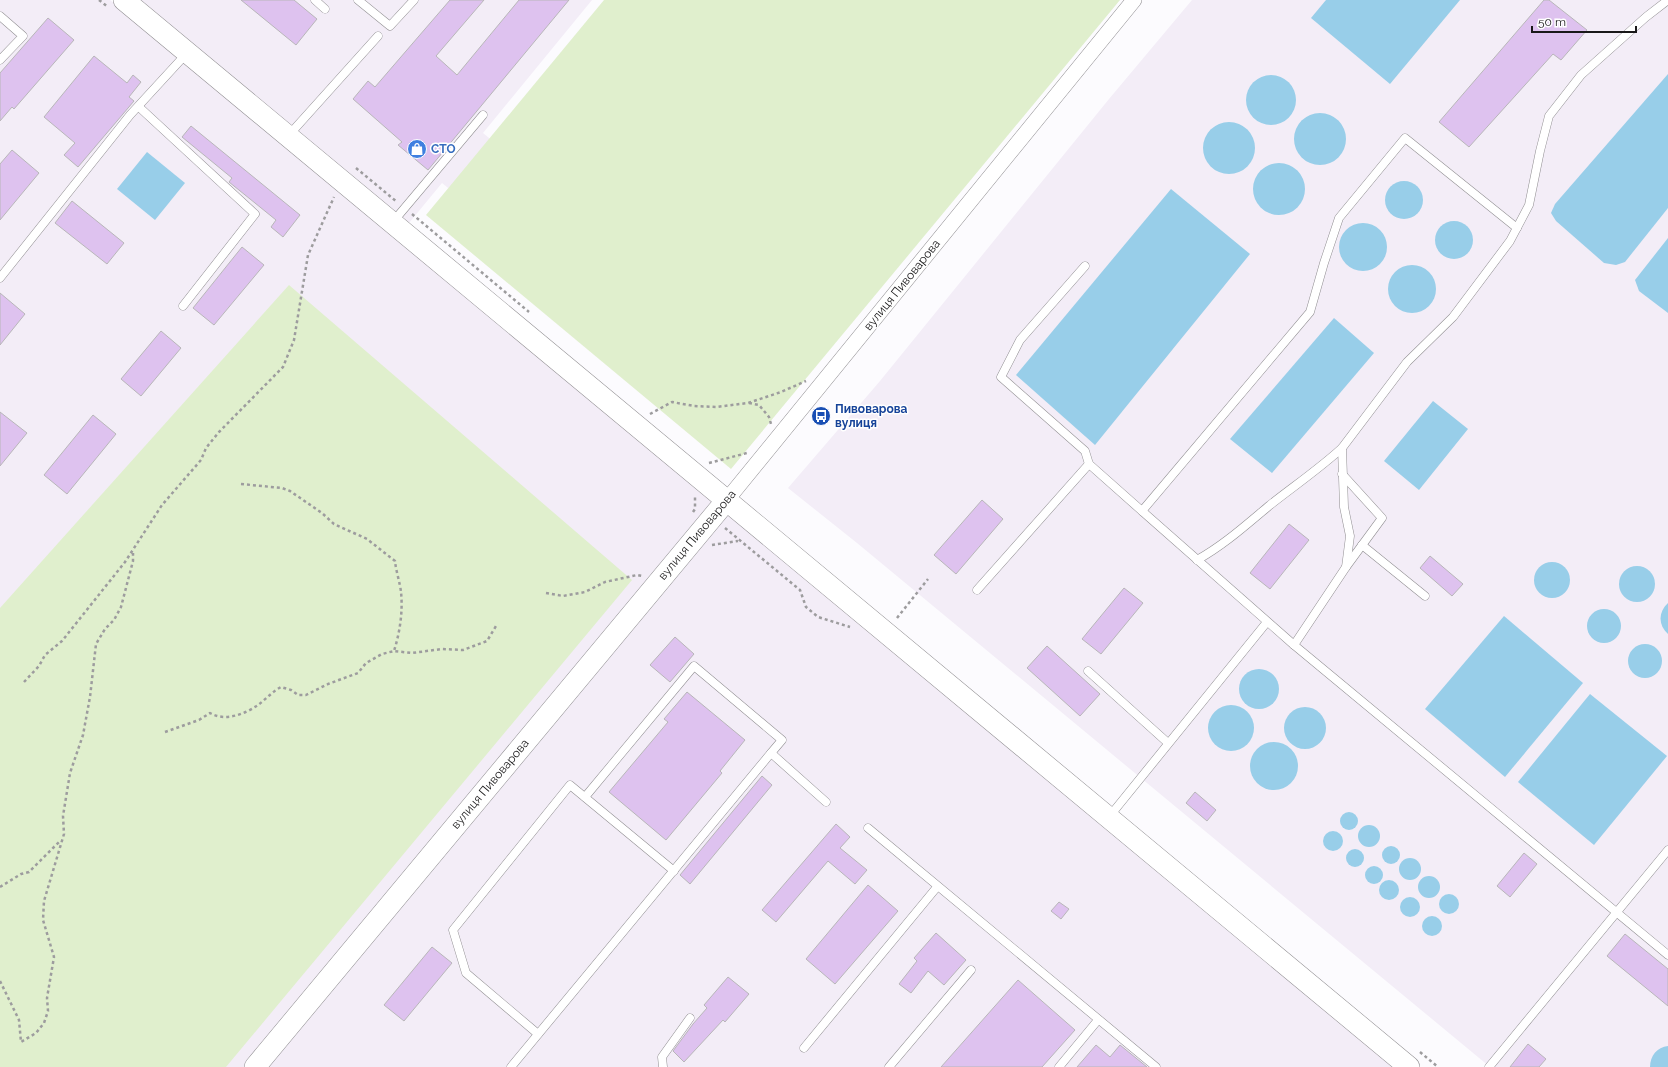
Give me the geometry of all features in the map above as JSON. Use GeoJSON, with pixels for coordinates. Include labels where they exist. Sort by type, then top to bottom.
{"type":"FeatureCollection","features":[{"type":"Feature","properties":{"kind":"main road"},"geometry":{"type":"LineString","coordinates":[[124,0],[1409,1067]]}},
{"type":"Feature","properties":{"kind":"main road","name":"вулиця Пивоварова"},"geometry":{"type":"LineString","coordinates":[[255,1067],[726,501]]}},
{"type":"Feature","properties":{"kind":"street","name":"вулиця Пивоварова"},"geometry":{"type":"LineString","coordinates":[[726,501],[1134,0]]}},
{"type":"Feature","properties":{"kind":"lane"},"geometry":{"type":"LineString","coordinates":[[315,0],[325,9]]}},
{"type":"Feature","properties":{"kind":"lane"},"geometry":{"type":"LineString","coordinates":[[358,0],[390,26],[414,0]]}},
{"type":"Feature","properties":{"kind":"lane"},"geometry":{"type":"LineString","coordinates":[[1197,560],[1235,535],[1270,505],[1315,472],[1342,448],[1407,362],[1453,317],[1510,241],[1529,205],[1549,116],[1581,75],[1646,17],[1668,0]]}},
{"type":"Feature","properties":{"kind":"lane"},"geometry":{"type":"LineString","coordinates":[[0,16],[23,36],[0,60]]}},
{"type":"Feature","properties":{"kind":"lane"},"geometry":{"type":"LineString","coordinates":[[288,136],[378,36]]}},
{"type":"Feature","properties":{"kind":"lane"},"geometry":{"type":"LineString","coordinates":[[0,278],[139,107],[188,52]]}},
{"type":"Feature","properties":{"kind":"lane"},"geometry":{"type":"LineString","coordinates":[[139,107],[255,214],[183,306]]}},
{"type":"Feature","properties":{"kind":"lane"},"geometry":{"type":"LineString","coordinates":[[392,223],[483,115]]}},
{"type":"Feature","properties":{"kind":"lane"},"geometry":{"type":"LineString","coordinates":[[1142,511],[1310,312],[1339,218],[1405,138],[1517,228]]}},
{"type":"Feature","properties":{"kind":"lane"},"geometry":{"type":"LineString","coordinates":[[1085,266],[1020,340],[1001,377],[1085,451],[1089,464],[1267,622],[1668,955]]}},
{"type":"Feature","properties":{"kind":"lane"},"geometry":{"type":"LineString","coordinates":[[1342,448],[1344,507],[1350,536],[1346,567]]}},
{"type":"Feature","properties":{"kind":"lane"},"geometry":{"type":"LineString","coordinates":[[977,590],[1089,464]]}},
{"type":"Feature","properties":{"kind":"lane"},"geometry":{"type":"LineString","coordinates":[[1294,645],[1346,567],[1382,518],[1342,474]]}},
{"type":"Feature","properties":{"kind":"lane"},"geometry":{"type":"LineString","coordinates":[[1362,545],[1425,596]]}},
{"type":"Feature","properties":{"kind":"lane"},"geometry":{"type":"LineString","coordinates":[[1108,817],[1267,622]]}},
{"type":"Feature","properties":{"kind":"lane"},"geometry":{"type":"LineString","coordinates":[[511,1067],[782,740],[694,666],[585,798]]}},
{"type":"Feature","properties":{"kind":"lane"},"geometry":{"type":"LineString","coordinates":[[1088,671],[1168,743]]}},
{"type":"Feature","properties":{"kind":"lane"},"geometry":{"type":"LineString","coordinates":[[771,753],[826,802]]}},
{"type":"Feature","properties":{"kind":"lane"},"geometry":{"type":"LineString","coordinates":[[538,1034],[466,973],[453,930],[570,785],[674,871]]}},
{"type":"Feature","properties":{"kind":"lane"},"geometry":{"type":"LineString","coordinates":[[868,828],[937,887],[1156,1067]]}},
{"type":"Feature","properties":{"kind":"lane"},"geometry":{"type":"LineString","coordinates":[[1489,1067],[1668,850]]}},
{"type":"Feature","properties":{"kind":"lane"},"geometry":{"type":"LineString","coordinates":[[804,1048],[937,887]]}},
{"type":"Feature","properties":{"kind":"lane"},"geometry":{"type":"LineString","coordinates":[[889,1067],[971,970]]}},
{"type":"Feature","properties":{"kind":"lane"},"geometry":{"type":"LineString","coordinates":[[663,1067],[662,1057],[690,1018]]}},
{"type":"Feature","properties":{"kind":"lane"},"geometry":{"type":"LineString","coordinates":[[1059,1067],[1098,1020]]}},
{"type":"Feature","properties":{"kind":"path"},"geometry":{"type":"LineString","coordinates":[[24,682],[39,666],[45,655],[62,641],[133,552],[162,505],[201,460],[206,448],[219,432],[283,367],[294,340],[308,255],[335,194]]}},
{"type":"Feature","properties":{"kind":"path"},"geometry":{"type":"LineString","coordinates":[[650,414],[672,402],[694,406],[716,407],[748,403],[781,392],[816,376],[828,376]]}},
{"type":"Feature","properties":{"kind":"path"},"geometry":{"type":"LineString","coordinates":[[709,463],[773,443],[769,417],[760,405],[748,403]]}},
{"type":"Feature","properties":{"kind":"path"},"geometry":{"type":"LineString","coordinates":[[241,484],[282,488],[290,491],[322,513],[334,524],[367,539],[395,561],[401,591],[401,611],[399,635],[394,651]]}},
{"type":"Feature","properties":{"kind":"path"},"geometry":{"type":"LineString","coordinates":[[729,533],[800,590],[806,607],[818,617],[853,627]]}},
{"type":"Feature","properties":{"kind":"path"},"geometry":{"type":"LineString","coordinates":[[0,981],[19,1020],[21,1042],[36,1033],[44,1023],[48,1011],[47,998],[54,957],[44,920],[44,901],[64,834],[63,816],[70,773],[78,754],[86,722],[96,644],[105,629],[114,620],[121,607],[133,561],[133,552]]}},
{"type":"Feature","properties":{"kind":"path"},"geometry":{"type":"LineString","coordinates":[[546,593],[563,596],[585,592],[605,582],[637,575],[646,577]]}},
{"type":"Feature","properties":{"kind":"path"},"geometry":{"type":"LineString","coordinates":[[897,618],[928,579]]}},
{"type":"Feature","properties":{"kind":"path"},"geometry":{"type":"LineString","coordinates":[[165,732],[199,720],[210,713],[223,717],[244,712],[258,705],[281,687],[291,690],[298,695],[306,695],[328,684],[358,673],[366,663],[382,654],[394,651],[412,653],[442,649],[463,650],[487,641],[496,626]]}},
{"type":"Feature","properties":{"kind":"path"},"geometry":{"type":"LineString","coordinates":[[0,887],[21,874],[33,869],[62,840]]}},
{"type":"Feature","properties":{"kind":"shaded area"},"geometry":{"type":"Polygon","coordinates":[[[0,0],[110,0],[391,230],[1398,1067],[0,1067],[0,0]]]}},
{"type":"Feature","properties":{"kind":"shaded area"},"geometry":{"type":"Polygon","coordinates":[[[139,0],[592,0],[483,133],[533,174],[492,224],[442,183],[409,223],[139,0]]]}},
{"type":"Feature","properties":{"kind":"shaded area"},"geometry":{"type":"Polygon","coordinates":[[[1192,0],[1668,0],[1668,1067],[1490,1067],[857,543],[788,488],[880,381],[1109,99],[1192,0]]]}},
{"type":"Feature","properties":{"kind":"green space"},"geometry":{"type":"Polygon","coordinates":[[[604,0],[1120,0],[731,469],[426,215],[604,0]]]}},
{"type":"Feature","properties":{"kind":"green space"},"geometry":{"type":"Polygon","coordinates":[[[289,285],[632,580],[226,1067],[0,1067],[0,608],[289,285]]]}},
{"type":"Feature","properties":{"kind":"water"},"geometry":{"type":"Polygon","coordinates":[[[1326,0],[1460,0],[1390,84],[1311,18],[1326,0]]]}},
{"type":"Feature","properties":{"kind":"water"},"geometry":{"type":"Polygon","coordinates":[[[1668,74],[1668,208],[1625,262],[1616,265],[1604,263],[1556,221],[1551,213],[1555,204],[1668,74]]]}},
{"type":"Feature","properties":{"kind":"water"},"geometry":{"type":"Polygon","coordinates":[[[1271,75],[1281,77],[1289,82],[1294,90],[1296,100],[1294,110],[1289,118],[1281,123],[1271,125],[1261,123],[1253,118],[1248,110],[1246,100],[1248,90],[1253,82],[1261,77],[1271,75]]]}},
{"type":"Feature","properties":{"kind":"water"},"geometry":{"type":"Polygon","coordinates":[[[1320,113],[1330,115],[1338,121],[1344,129],[1346,139],[1344,149],[1338,157],[1330,163],[1320,165],[1310,163],[1302,157],[1296,149],[1294,139],[1296,129],[1302,121],[1310,115],[1320,113]]]}},
{"type":"Feature","properties":{"kind":"water"},"geometry":{"type":"Polygon","coordinates":[[[1229,122],[1239,124],[1247,130],[1253,138],[1255,148],[1253,158],[1247,166],[1239,172],[1229,174],[1219,172],[1211,166],[1205,158],[1203,148],[1205,138],[1211,130],[1219,124],[1229,122]]]}},
{"type":"Feature","properties":{"kind":"water"},"geometry":{"type":"Polygon","coordinates":[[[147,152],[185,183],[155,220],[117,189],[147,152]]]}},
{"type":"Feature","properties":{"kind":"water"},"geometry":{"type":"Polygon","coordinates":[[[1274,163],[1284,163],[1293,167],[1301,175],[1305,184],[1305,194],[1301,203],[1293,211],[1284,215],[1274,215],[1265,211],[1257,203],[1253,194],[1253,184],[1257,175],[1265,167],[1274,163]]]}},
{"type":"Feature","properties":{"kind":"water"},"geometry":{"type":"Polygon","coordinates":[[[1404,181],[1414,184],[1420,190],[1423,200],[1420,210],[1414,216],[1404,219],[1394,216],[1388,210],[1385,200],[1388,190],[1394,184],[1404,181]]]}},
{"type":"Feature","properties":{"kind":"water"},"geometry":{"type":"Polygon","coordinates":[[[1171,189],[1250,254],[1095,445],[1016,375],[1171,189]]]}},
{"type":"Feature","properties":{"kind":"water"},"geometry":{"type":"Polygon","coordinates":[[[1454,221],[1467,227],[1473,240],[1467,253],[1454,259],[1441,253],[1435,240],[1441,227],[1454,221]]]}},
{"type":"Feature","properties":{"kind":"water"},"geometry":{"type":"Polygon","coordinates":[[[1358,223],[1368,223],[1380,230],[1387,242],[1387,252],[1380,264],[1368,271],[1358,271],[1350,267],[1343,260],[1339,252],[1339,242],[1343,234],[1350,227],[1358,223]]]}},
{"type":"Feature","properties":{"kind":"water"},"geometry":{"type":"Polygon","coordinates":[[[1668,238],[1668,313],[1639,291],[1635,280],[1668,238]]]}},
{"type":"Feature","properties":{"kind":"water"},"geometry":{"type":"Polygon","coordinates":[[[1407,265],[1417,265],[1429,272],[1436,284],[1436,294],[1429,306],[1417,313],[1407,313],[1399,309],[1392,302],[1388,294],[1388,284],[1392,276],[1399,269],[1407,265]]]}},
{"type":"Feature","properties":{"kind":"water"},"geometry":{"type":"Polygon","coordinates":[[[1334,318],[1374,353],[1272,473],[1230,439],[1334,318]]]}},
{"type":"Feature","properties":{"kind":"water"},"geometry":{"type":"Polygon","coordinates":[[[1433,401],[1468,429],[1419,490],[1384,461],[1433,401]]]}},
{"type":"Feature","properties":{"kind":"water"},"geometry":{"type":"Polygon","coordinates":[[[1552,562],[1565,567],[1570,580],[1565,593],[1552,598],[1539,593],[1534,580],[1539,567],[1552,562]]]}},
{"type":"Feature","properties":{"kind":"water"},"geometry":{"type":"Polygon","coordinates":[[[1641,566],[1650,571],[1654,577],[1654,591],[1650,597],[1641,602],[1633,602],[1624,597],[1620,591],[1619,580],[1624,571],[1630,567],[1641,566]]]}},
{"type":"Feature","properties":{"kind":"water"},"geometry":{"type":"Polygon","coordinates":[[[1668,603],[1668,634],[1662,627],[1660,618],[1662,610],[1668,603]]]}},
{"type":"Feature","properties":{"kind":"water"},"geometry":{"type":"Polygon","coordinates":[[[1607,609],[1614,611],[1619,616],[1621,626],[1619,636],[1614,641],[1601,643],[1594,641],[1589,636],[1587,623],[1589,616],[1594,611],[1607,609]]]}},
{"type":"Feature","properties":{"kind":"water"},"geometry":{"type":"Polygon","coordinates":[[[1504,616],[1583,683],[1505,777],[1425,709],[1504,616]]]}},
{"type":"Feature","properties":{"kind":"water"},"geometry":{"type":"Polygon","coordinates":[[[1642,644],[1648,644],[1652,645],[1659,651],[1662,661],[1661,668],[1655,675],[1648,678],[1642,678],[1638,677],[1631,671],[1628,664],[1628,658],[1629,654],[1635,647],[1642,644]]]}},
{"type":"Feature","properties":{"kind":"water"},"geometry":{"type":"Polygon","coordinates":[[[1259,669],[1267,671],[1273,675],[1277,681],[1279,689],[1277,697],[1273,703],[1267,707],[1259,709],[1251,707],[1245,703],[1241,697],[1239,689],[1241,681],[1245,675],[1251,671],[1259,669]]]}},
{"type":"Feature","properties":{"kind":"water"},"geometry":{"type":"Polygon","coordinates":[[[1590,694],[1667,756],[1594,845],[1518,782],[1590,694]]]}},
{"type":"Feature","properties":{"kind":"water"},"geometry":{"type":"Polygon","coordinates":[[[1231,705],[1244,709],[1250,715],[1254,728],[1250,741],[1244,747],[1231,751],[1218,747],[1212,741],[1208,728],[1212,715],[1218,709],[1231,705]]]}},
{"type":"Feature","properties":{"kind":"water"},"geometry":{"type":"Polygon","coordinates":[[[1305,707],[1320,713],[1326,728],[1320,743],[1305,749],[1290,743],[1284,728],[1290,713],[1305,707]]]}},
{"type":"Feature","properties":{"kind":"water"},"geometry":{"type":"Polygon","coordinates":[[[1274,742],[1283,744],[1291,749],[1296,757],[1298,766],[1296,775],[1291,783],[1283,788],[1274,790],[1265,788],[1257,783],[1252,775],[1250,766],[1252,757],[1257,749],[1265,744],[1274,742]]]}},
{"type":"Feature","properties":{"kind":"water"},"geometry":{"type":"Polygon","coordinates":[[[1349,812],[1355,815],[1358,821],[1355,827],[1349,830],[1343,827],[1340,821],[1343,815],[1349,812]]]}},
{"type":"Feature","properties":{"kind":"water"},"geometry":{"type":"Polygon","coordinates":[[[1369,825],[1373,826],[1379,832],[1379,840],[1373,846],[1369,847],[1365,846],[1359,840],[1358,836],[1359,832],[1365,826],[1369,825]]]}},
{"type":"Feature","properties":{"kind":"water"},"geometry":{"type":"Polygon","coordinates":[[[1333,831],[1340,834],[1343,841],[1340,848],[1333,851],[1326,848],[1323,841],[1326,834],[1333,831]]]}},
{"type":"Feature","properties":{"kind":"water"},"geometry":{"type":"Polygon","coordinates":[[[1391,846],[1397,849],[1400,855],[1397,861],[1391,864],[1385,861],[1382,855],[1385,849],[1391,846]]]}},
{"type":"Feature","properties":{"kind":"water"},"geometry":{"type":"Polygon","coordinates":[[[1355,849],[1361,852],[1364,858],[1361,864],[1355,867],[1349,864],[1346,858],[1349,852],[1355,849]]]}},
{"type":"Feature","properties":{"kind":"water"},"geometry":{"type":"Polygon","coordinates":[[[1410,858],[1418,861],[1421,869],[1418,877],[1410,880],[1402,877],[1399,869],[1402,861],[1410,858]]]}},
{"type":"Feature","properties":{"kind":"water"},"geometry":{"type":"Polygon","coordinates":[[[1370,866],[1378,866],[1383,871],[1381,882],[1378,884],[1370,884],[1365,879],[1365,871],[1370,866]]]}},
{"type":"Feature","properties":{"kind":"water"},"geometry":{"type":"Polygon","coordinates":[[[1429,876],[1437,879],[1440,887],[1437,895],[1429,898],[1421,895],[1418,887],[1421,879],[1429,876]]]}},
{"type":"Feature","properties":{"kind":"water"},"geometry":{"type":"Polygon","coordinates":[[[1385,880],[1393,880],[1399,886],[1399,894],[1393,900],[1385,900],[1379,894],[1379,886],[1385,880]]]}},
{"type":"Feature","properties":{"kind":"water"},"geometry":{"type":"Polygon","coordinates":[[[1449,894],[1456,897],[1459,904],[1456,911],[1449,914],[1442,911],[1439,904],[1442,897],[1449,894]]]}},
{"type":"Feature","properties":{"kind":"water"},"geometry":{"type":"Polygon","coordinates":[[[1410,897],[1417,900],[1420,907],[1417,914],[1410,917],[1403,914],[1400,907],[1403,900],[1410,897]]]}},
{"type":"Feature","properties":{"kind":"water"},"geometry":{"type":"Polygon","coordinates":[[[1432,916],[1439,919],[1442,926],[1439,933],[1432,936],[1425,933],[1422,926],[1425,919],[1432,916]]]}},
{"type":"Feature","properties":{"kind":"water"},"geometry":{"type":"Polygon","coordinates":[[[1668,1046],[1668,1067],[1650,1067],[1651,1059],[1657,1050],[1668,1046]]]}},
{"type":"Feature","properties":{"kind":"building"},"geometry":{"type":"Polygon","coordinates":[[[241,0],[294,0],[317,19],[296,45],[241,0]]]}},
{"type":"Feature","properties":{"kind":"building"},"geometry":{"type":"Polygon","coordinates":[[[450,0],[484,0],[436,56],[457,75],[519,0],[569,0],[428,170],[398,145],[402,142],[353,99],[368,81],[375,87],[450,0]]]}},
{"type":"Feature","properties":{"kind":"building"},"geometry":{"type":"Polygon","coordinates":[[[1544,0],[1549,0],[1587,30],[1561,60],[1553,54],[1469,147],[1439,122],[1544,0]]]}},
{"type":"Feature","properties":{"kind":"building"},"geometry":{"type":"Polygon","coordinates":[[[48,18],[74,40],[14,109],[12,107],[0,121],[0,73],[48,18]]]}},
{"type":"Feature","properties":{"kind":"building"},"geometry":{"type":"Polygon","coordinates":[[[94,56],[127,83],[133,75],[141,82],[129,97],[134,101],[78,167],[64,155],[75,143],[44,117],[94,56]]]}},
{"type":"Feature","properties":{"kind":"building"},"geometry":{"type":"Polygon","coordinates":[[[191,126],[300,215],[283,237],[271,227],[276,220],[229,182],[232,178],[182,137],[191,126]]]}},
{"type":"Feature","properties":{"kind":"building"},"geometry":{"type":"Polygon","coordinates":[[[12,150],[39,173],[0,220],[0,164],[12,150]]]}},
{"type":"Feature","properties":{"kind":"building"},"geometry":{"type":"Polygon","coordinates":[[[72,201],[124,243],[107,264],[55,223],[72,201]]]}},
{"type":"Feature","properties":{"kind":"building"},"geometry":{"type":"Polygon","coordinates":[[[242,247],[264,265],[214,325],[193,308],[242,247]]]}},
{"type":"Feature","properties":{"kind":"building"},"geometry":{"type":"Polygon","coordinates":[[[0,293],[25,314],[0,345],[0,293]]]}},
{"type":"Feature","properties":{"kind":"building"},"geometry":{"type":"Polygon","coordinates":[[[161,331],[181,348],[141,396],[121,379],[161,331]]]}},
{"type":"Feature","properties":{"kind":"building"},"geometry":{"type":"Polygon","coordinates":[[[0,412],[27,433],[0,466],[0,412]]]}},
{"type":"Feature","properties":{"kind":"building"},"geometry":{"type":"Polygon","coordinates":[[[93,415],[116,434],[67,494],[44,475],[93,415]]]}},
{"type":"Feature","properties":{"kind":"building"},"geometry":{"type":"Polygon","coordinates":[[[982,500],[1003,519],[956,574],[934,555],[982,500]]]}},
{"type":"Feature","properties":{"kind":"building"},"geometry":{"type":"Polygon","coordinates":[[[1289,524],[1309,540],[1270,589],[1250,573],[1289,524]]]}},
{"type":"Feature","properties":{"kind":"building"},"geometry":{"type":"Polygon","coordinates":[[[1430,556],[1463,584],[1452,596],[1420,568],[1430,556]]]}},
{"type":"Feature","properties":{"kind":"building"},"geometry":{"type":"Polygon","coordinates":[[[1124,588],[1143,603],[1101,654],[1082,639],[1124,588]]]}},
{"type":"Feature","properties":{"kind":"building"},"geometry":{"type":"Polygon","coordinates":[[[675,637],[694,654],[670,682],[650,665],[675,637]]]}},
{"type":"Feature","properties":{"kind":"building"},"geometry":{"type":"Polygon","coordinates":[[[1047,646],[1100,694],[1080,716],[1027,668],[1047,646]]]}},
{"type":"Feature","properties":{"kind":"building"},"geometry":{"type":"Polygon","coordinates":[[[687,692],[745,740],[720,771],[722,773],[666,840],[609,792],[668,722],[664,719],[687,692]]]}},
{"type":"Feature","properties":{"kind":"building"},"geometry":{"type":"Polygon","coordinates":[[[762,776],[772,785],[690,884],[680,875],[762,776]]]}},
{"type":"Feature","properties":{"kind":"building"},"geometry":{"type":"Polygon","coordinates":[[[1195,792],[1216,810],[1207,821],[1186,803],[1195,792]]]}},
{"type":"Feature","properties":{"kind":"building"},"geometry":{"type":"Polygon","coordinates":[[[836,824],[850,837],[840,848],[867,870],[855,884],[828,861],[776,922],[762,910],[836,824]]]}},
{"type":"Feature","properties":{"kind":"building"},"geometry":{"type":"Polygon","coordinates":[[[1524,853],[1537,864],[1510,897],[1497,886],[1524,853]]]}},
{"type":"Feature","properties":{"kind":"building"},"geometry":{"type":"Polygon","coordinates":[[[868,885],[898,911],[835,984],[806,959],[868,885]]]}},
{"type":"Feature","properties":{"kind":"building"},"geometry":{"type":"Polygon","coordinates":[[[1059,902],[1069,909],[1061,919],[1051,911],[1059,902]]]}},
{"type":"Feature","properties":{"kind":"building"},"geometry":{"type":"Polygon","coordinates":[[[936,933],[966,960],[944,985],[928,971],[911,993],[899,984],[917,961],[914,958],[936,933]]]}},
{"type":"Feature","properties":{"kind":"building"},"geometry":{"type":"Polygon","coordinates":[[[1625,934],[1668,969],[1668,1006],[1607,956],[1625,934]]]}},
{"type":"Feature","properties":{"kind":"building"},"geometry":{"type":"Polygon","coordinates":[[[432,947],[452,963],[404,1021],[384,1005],[432,947]]]}},
{"type":"Feature","properties":{"kind":"building"},"geometry":{"type":"Polygon","coordinates":[[[728,977],[749,994],[725,1022],[723,1020],[684,1062],[673,1051],[707,1008],[704,1005],[728,977]]]}},
{"type":"Feature","properties":{"kind":"building"},"geometry":{"type":"Polygon","coordinates":[[[1018,980],[1075,1030],[1042,1067],[941,1067],[1018,980]]]}},
{"type":"Feature","properties":{"kind":"building"},"geometry":{"type":"Polygon","coordinates":[[[1528,1044],[1546,1059],[1539,1067],[1510,1067],[1528,1044]]]}},
{"type":"Feature","properties":{"kind":"building"},"geometry":{"type":"Polygon","coordinates":[[[1096,1045],[1110,1057],[1120,1045],[1147,1067],[1077,1067],[1096,1045]]]}},
{"type":"Feature","properties":{"kind":"place","name":"СТО"},"geometry":{"type":"Point","coordinates":[417,149]}},
{"type":"Feature","properties":{"kind":"place","name":"Пивоварова вулиця"},"geometry":{"type":"Point","coordinates":[821,416]}}]}
